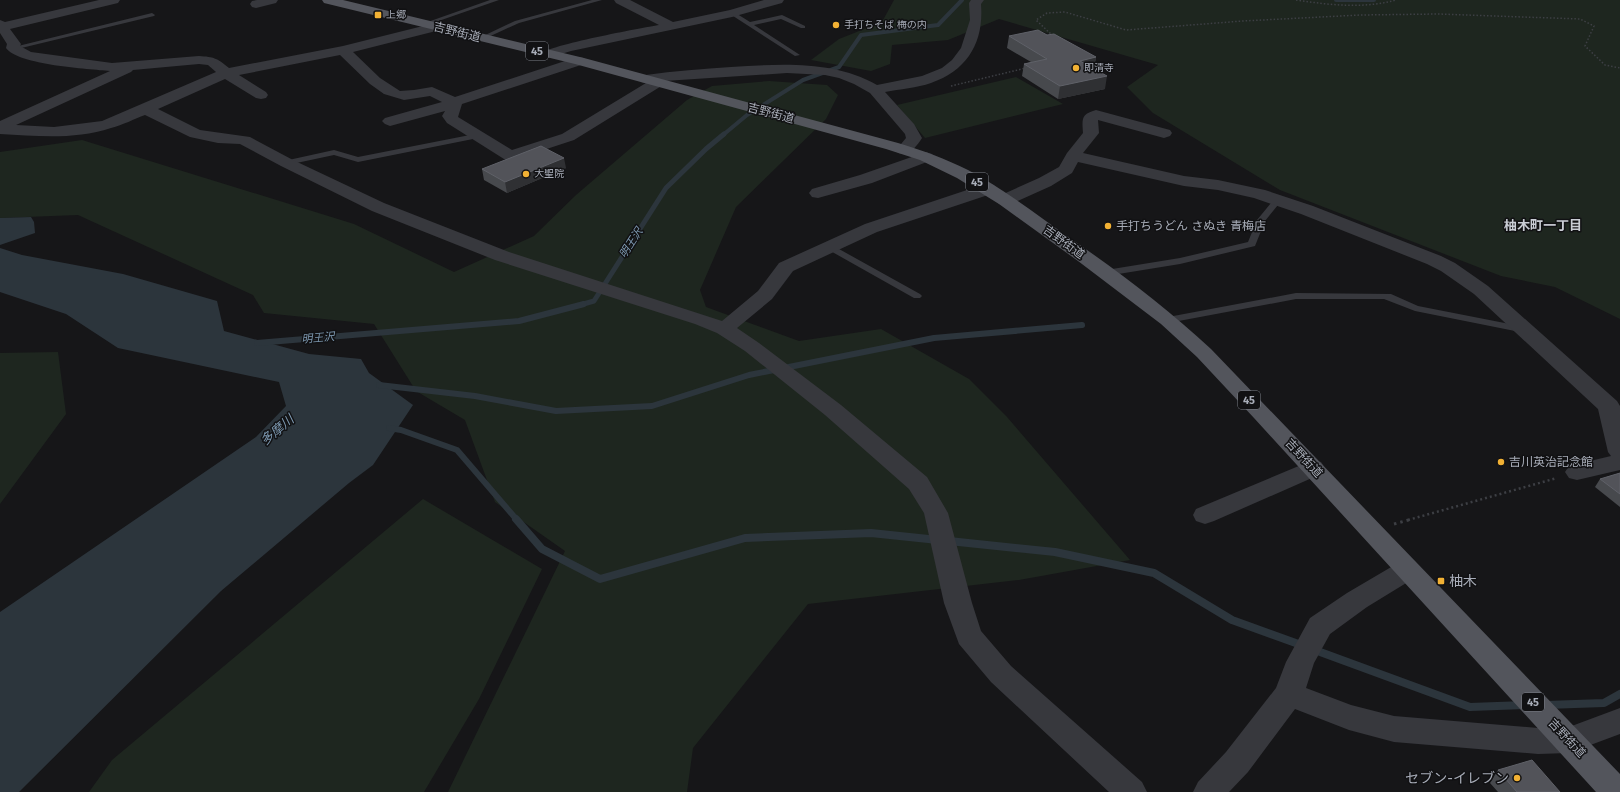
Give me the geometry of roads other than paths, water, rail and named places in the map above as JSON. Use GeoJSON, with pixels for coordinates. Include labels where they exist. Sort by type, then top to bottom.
{"type":"FeatureCollection","features":[{"type":"Feature","properties":{"kind":"main road","name":"吉野街道"},"geometry":{"type":"LineString","coordinates":[[328,0],[579,61],[831,129],[926,157],[963,174],[996,195],[1106,273],[1168,320],[1209,358],[1407,570],[1569,740],[1616,792]]}},
{"type":"Feature","properties":{"kind":"street"},"geometry":{"type":"LineString","coordinates":[[114,0],[1,26],[9,47],[27,56],[89,65],[130,67],[199,60],[212,61],[226,73],[261,95]]}},
{"type":"Feature","properties":{"kind":"street"},"geometry":{"type":"LineString","coordinates":[[256,4],[272,0]]}},
{"type":"Feature","properties":{"kind":"street"},"geometry":{"type":"LineString","coordinates":[[620,0],[671,26]]}},
{"type":"Feature","properties":{"kind":"street"},"geometry":{"type":"LineString","coordinates":[[548,54],[732,13],[778,0]]}},
{"type":"Feature","properties":{"kind":"street"},"geometry":{"type":"LineString","coordinates":[[874,90],[926,80],[947,71],[957,63],[968,48],[976,20],[975,3],[978,0]]}},
{"type":"Feature","properties":{"kind":"street"},"geometry":{"type":"LineString","coordinates":[[0,128],[54,132],[86,129],[106,124],[146,109],[226,73],[343,50],[430,25]]}},
{"type":"Feature","properties":{"kind":"street"},"geometry":{"type":"LineString","coordinates":[[343,50],[386,90],[397,95],[413,95],[432,91],[454,102]]}},
{"type":"Feature","properties":{"kind":"street"},"geometry":{"type":"LineString","coordinates":[[390,121],[454,102],[579,61]]}},
{"type":"Feature","properties":{"kind":"street"},"geometry":{"type":"LineString","coordinates":[[0,128],[130,67]]}},
{"type":"Feature","properties":{"kind":"street"},"geometry":{"type":"LineString","coordinates":[[454,102],[450,116],[452,120],[475,136],[510,156],[568,137],[652,80],[681,74],[784,68],[816,70],[838,74],[859,81],[874,90],[912,132],[914,138],[904,150]]}},
{"type":"Feature","properties":{"kind":"street"},"geometry":{"type":"LineString","coordinates":[[146,109],[196,134],[218,138],[244,140],[287,163],[378,207],[502,256],[702,320],[724,330],[752,347],[833,410],[918,483],[936,513],[958,603],[969,636],[1001,674],[1131,792]]}},
{"type":"Feature","properties":{"kind":"street"},"geometry":{"type":"LineString","coordinates":[[724,330],[765,295],[786,267],[871,228],[1045,182],[1066,170],[1073,156],[1091,134],[1090,118],[1096,115],[1164,133]]}},
{"type":"Feature","properties":{"kind":"street"},"geometry":{"type":"LineString","coordinates":[[1073,156],[1184,181],[1218,185],[1278,200],[1361,231],[1448,267],[1481,290],[1609,406],[1620,452]]}},
{"type":"Feature","properties":{"kind":"street"},"geometry":{"type":"LineString","coordinates":[[818,193],[866,179],[926,157]]}},
{"type":"Feature","properties":{"kind":"street"},"geometry":{"type":"LineString","coordinates":[[1577,472],[1620,462]]}},
{"type":"Feature","properties":{"kind":"street"},"geometry":{"type":"LineString","coordinates":[[1205,515],[1313,468]]}},
{"type":"Feature","properties":{"kind":"street"},"geometry":{"type":"LineString","coordinates":[[1209,792],[1237,762],[1289,694],[1300,662],[1320,626],[1357,600],[1407,570]]}},
{"type":"Feature","properties":{"kind":"street"},"geometry":{"type":"LineString","coordinates":[[1289,694],[1349,717],[1394,728],[1538,741],[1569,740],[1620,721]]}},
{"type":"Feature","properties":{"kind":"lane"},"geometry":{"type":"LineString","coordinates":[[430,25],[496,0]]}},
{"type":"Feature","properties":{"kind":"lane"},"geometry":{"type":"LineString","coordinates":[[482,38],[517,22],[599,0]]}},
{"type":"Feature","properties":{"kind":"lane"},"geometry":{"type":"LineString","coordinates":[[732,13],[797,55]]}},
{"type":"Feature","properties":{"kind":"lane"},"geometry":{"type":"LineString","coordinates":[[9,47],[152,15]]}},
{"type":"Feature","properties":{"kind":"lane"},"geometry":{"type":"LineString","coordinates":[[748,24],[782,17],[802,27]]}},
{"type":"Feature","properties":{"kind":"lane"},"geometry":{"type":"LineString","coordinates":[[287,163],[334,152],[358,160],[475,136]]}},
{"type":"Feature","properties":{"kind":"lane"},"geometry":{"type":"LineString","coordinates":[[1106,273],[1180,261],[1252,244],[1261,220],[1278,200]]}},
{"type":"Feature","properties":{"kind":"lane"},"geometry":{"type":"LineString","coordinates":[[830,247],[917,296]]}},
{"type":"Feature","properties":{"kind":"lane"},"geometry":{"type":"LineString","coordinates":[[1168,320],[1262,301],[1296,296],[1384,296],[1391,297],[1415,308],[1527,331]]}},
{"type":"Feature","properties":{"kind":"water"},"geometry":{"type":"Polygon","coordinates":[[[31,217],[34,222],[35,233],[0,245],[0,218],[31,217]]]}},
{"type":"Feature","properties":{"kind":"water","name":"多摩川"},"geometry":{"type":"Polygon","coordinates":[[[0,248],[22,255],[123,274],[217,301],[224,331],[309,354],[361,359],[369,373],[413,405],[373,465],[349,483],[221,591],[19,792],[0,792],[0,612],[256,437],[286,406],[279,382],[118,348],[66,314],[0,292],[0,248]]]}},
{"type":"Feature","properties":{"kind":"waterway","name":"明王沢"},"geometry":{"type":"LineString","coordinates":[[723,135],[747,115],[803,80],[839,67],[861,35],[938,25],[962,0]]}},
{"type":"Feature","properties":{"kind":"waterway"},"geometry":{"type":"LineString","coordinates":[[1336,0],[1374,0]]}},
{"type":"Feature","properties":{"kind":"waterway","name":"明王沢"},"geometry":{"type":"LineString","coordinates":[[580,305],[594,301],[666,188],[706,149],[724,134]]}},
{"type":"Feature","properties":{"kind":"waterway","name":"明王沢"},"geometry":{"type":"LineString","coordinates":[[257,343],[519,321],[584,304]]}},
{"type":"Feature","properties":{"kind":"waterway"},"geometry":{"type":"LineString","coordinates":[[379,385],[475,396],[556,411],[652,406],[749,375],[934,338],[1082,325]]}},
{"type":"Feature","properties":{"kind":"waterway"},"geometry":{"type":"LineString","coordinates":[[389,428],[401,430],[457,450],[517,520]]}},
{"type":"Feature","properties":{"kind":"waterway"},"geometry":{"type":"LineString","coordinates":[[516,519],[542,549],[600,579],[745,538],[871,533],[938,540]]}},
{"type":"Feature","properties":{"kind":"waterway"},"geometry":{"type":"LineString","coordinates":[[949,541],[1055,552],[1154,573],[1232,620],[1304,646]]}},
{"type":"Feature","properties":{"kind":"waterway"},"geometry":{"type":"LineString","coordinates":[[1312,649],[1470,707],[1525,705]]}},
{"type":"Feature","properties":{"kind":"waterway"},"geometry":{"type":"LineString","coordinates":[[1546,705],[1604,703],[1620,694]]}},
{"type":"Feature","properties":{"kind":"place","name":"上郷"},"geometry":{"type":"Point","coordinates":[378,15]}},
{"type":"Feature","properties":{"kind":"place","name":"手打ちそば 梅の内"},"geometry":{"type":"Point","coordinates":[836,25]}},
{"type":"Feature","properties":{"kind":"place","name":"即清寺"},"geometry":{"type":"Point","coordinates":[1076,68]}},
{"type":"Feature","properties":{"kind":"place","name":"大聖院"},"geometry":{"type":"Point","coordinates":[526,174]}},
{"type":"Feature","properties":{"kind":"place","name":"手打ちうどん さぬき 青梅店"},"geometry":{"type":"Point","coordinates":[1108,226]}},
{"type":"Feature","properties":{"kind":"place","name":"吉川英治記念館"},"geometry":{"type":"Point","coordinates":[1501,462]}},
{"type":"Feature","properties":{"kind":"place","name":"柚木"},"geometry":{"type":"Point","coordinates":[1441,581]}},
{"type":"Feature","properties":{"kind":"place","name":"セブン-イレブン"},"geometry":{"type":"Point","coordinates":[1517,778]}},
{"type":"Feature","properties":{"kind":"district","name":"柚木町一丁目"},"geometry":{"type":"Point","coordinates":[1543,225]}}]}
